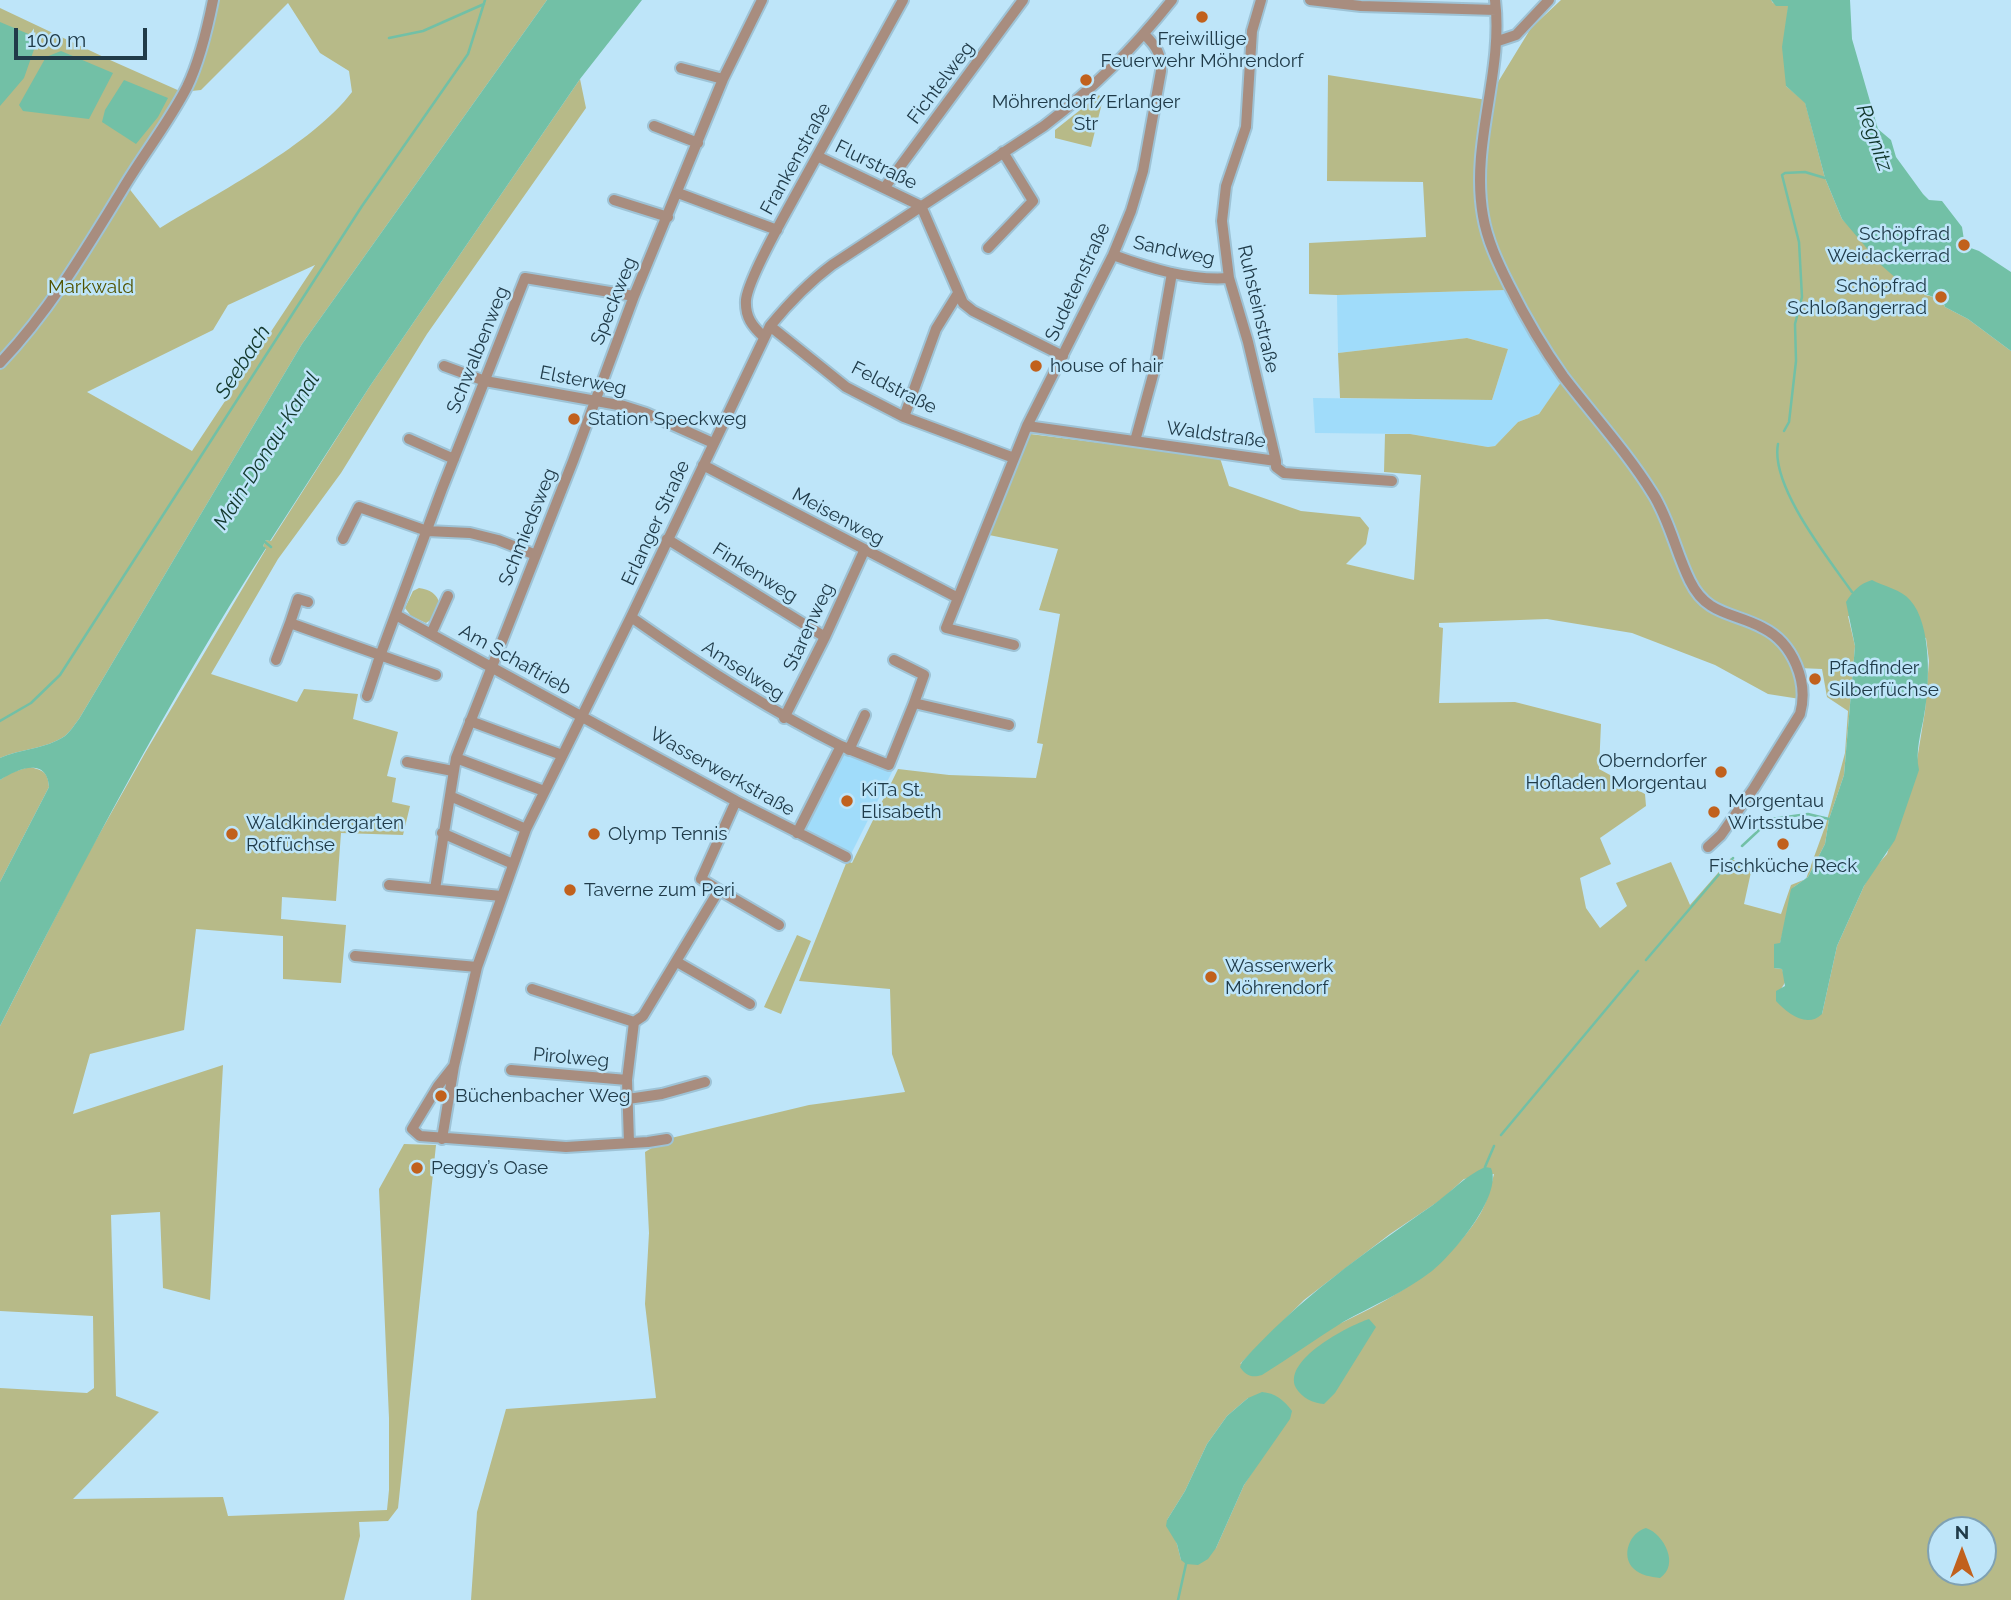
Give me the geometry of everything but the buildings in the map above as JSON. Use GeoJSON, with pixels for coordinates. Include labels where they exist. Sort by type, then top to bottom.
{"type":"FeatureCollection","features":[{"type":"Feature","properties":{"kind":"street"},"geometry":{"type":"LineString","coordinates":[[0,363],[25,337],[94,237],[172,114],[188,85],[203,47],[213,0]]}},
{"type":"Feature","properties":{"kind":"street","name":"Speckweg"},"geometry":{"type":"LineString","coordinates":[[595,400],[634,296],[723,79],[762,0]]}},
{"type":"Feature","properties":{"kind":"street","name":"Frankenstraße"},"geometry":{"type":"LineString","coordinates":[[764,337],[754,328],[747,316],[746,297],[776,230],[904,0]]}},
{"type":"Feature","properties":{"kind":"street","name":"Fichtelweg"},"geometry":{"type":"LineString","coordinates":[[885,187],[1023,0]]}},
{"type":"Feature","properties":{"kind":"street","name":"Erlanger Straße"},"geometry":{"type":"LineString","coordinates":[[454,1066],[438,1086],[412,1129],[420,1136],[443,1139],[454,1066],[477,967],[526,829],[771,326],[789,303],[815,278],[1076,101],[1145,35],[1172,0]]}},
{"type":"Feature","properties":{"kind":"street","name":"Ruhsteinstraße"},"geometry":{"type":"LineString","coordinates":[[1261,0],[1252,32],[1246,127],[1229,175],[1222,221],[1229,278],[1248,342],[1276,461]]}},
{"type":"Feature","properties":{"kind":"street"},"geometry":{"type":"LineString","coordinates":[[1310,0],[1361,6],[1495,5],[1498,41],[1481,146],[1483,215],[1497,261],[1517,300],[1570,384],[1653,494],[1690,582],[1702,600],[1723,614],[1764,628],[1776,636],[1789,652],[1800,676],[1804,695],[1800,714],[1741,807],[1718,839],[1708,847]]}},
{"type":"Feature","properties":{"kind":"street"},"geometry":{"type":"LineString","coordinates":[[1498,41],[1516,34],[1549,0]]}},
{"type":"Feature","properties":{"kind":"street","name":"Sudetenstraße"},"geometry":{"type":"LineString","coordinates":[[1014,645],[946,628],[1027,426],[1113,255],[1143,172],[1161,71],[1157,47],[1145,35]]}},
{"type":"Feature","properties":{"kind":"street"},"geometry":{"type":"LineString","coordinates":[[681,68],[723,79]]}},
{"type":"Feature","properties":{"kind":"street"},"geometry":{"type":"LineString","coordinates":[[654,126],[698,143]]}},
{"type":"Feature","properties":{"kind":"street"},"geometry":{"type":"LineString","coordinates":[[988,248],[1033,201],[1003,152]]}},
{"type":"Feature","properties":{"kind":"street","name":"Flurstraße"},"geometry":{"type":"LineString","coordinates":[[817,156],[920,206]]}},
{"type":"Feature","properties":{"kind":"street"},"geometry":{"type":"LineString","coordinates":[[678,193],[776,230]]}},
{"type":"Feature","properties":{"kind":"street"},"geometry":{"type":"LineString","coordinates":[[614,200],[668,217]]}},
{"type":"Feature","properties":{"kind":"street"},"geometry":{"type":"LineString","coordinates":[[920,206],[962,303],[973,312],[1063,356]]}},
{"type":"Feature","properties":{"kind":"street","name":"Sandweg"},"geometry":{"type":"LineString","coordinates":[[1113,255],[1172,273],[1229,278]]}},
{"type":"Feature","properties":{"kind":"street"},"geometry":{"type":"LineString","coordinates":[[1135,440],[1156,364],[1172,273]]}},
{"type":"Feature","properties":{"kind":"street","name":"Schwalbenweg"},"geometry":{"type":"LineString","coordinates":[[368,696],[380,656],[454,459],[526,278],[634,296]]}},
{"type":"Feature","properties":{"kind":"street"},"geometry":{"type":"LineString","coordinates":[[904,417],[936,329],[957,295]]}},
{"type":"Feature","properties":{"kind":"street","name":"Feldstraße"},"geometry":{"type":"LineString","coordinates":[[771,326],[846,387],[904,417],[1014,458]]}},
{"type":"Feature","properties":{"kind":"street","name":"Elsterweg"},"geometry":{"type":"LineString","coordinates":[[444,366],[485,381],[595,400],[646,412],[713,443]]}},
{"type":"Feature","properties":{"kind":"street","name":"Schmiedsweg"},"geometry":{"type":"LineString","coordinates":[[435,890],[456,758],[595,400]]}},
{"type":"Feature","properties":{"kind":"street","name":"Waldstraße"},"geometry":{"type":"LineString","coordinates":[[1027,426],[1276,461],[1276,467],[1284,473],[1392,481]]}},
{"type":"Feature","properties":{"kind":"street"},"geometry":{"type":"LineString","coordinates":[[409,439],[454,459]]}},
{"type":"Feature","properties":{"kind":"street","name":"Meisenweg"},"geometry":{"type":"LineString","coordinates":[[703,465],[958,598]]}},
{"type":"Feature","properties":{"kind":"street"},"geometry":{"type":"LineString","coordinates":[[344,539],[359,507],[427,531],[470,533],[498,540],[536,555]]}},
{"type":"Feature","properties":{"kind":"street","name":"Finkenweg"},"geometry":{"type":"LineString","coordinates":[[667,539],[825,636]]}},
{"type":"Feature","properties":{"kind":"street","name":"Starenweg"},"geometry":{"type":"LineString","coordinates":[[784,718],[864,551]]}},
{"type":"Feature","properties":{"kind":"street","name":"Am Schaftrieb"},"geometry":{"type":"LineString","coordinates":[[431,634],[448,596]]}},
{"type":"Feature","properties":{"kind":"street"},"geometry":{"type":"LineString","coordinates":[[276,660],[298,600],[308,603]]}},
{"type":"Feature","properties":{"kind":"street","name":"Am Schaftrieb"},"geometry":{"type":"LineString","coordinates":[[396,615],[582,717]]}},
{"type":"Feature","properties":{"kind":"street","name":"Amselweg"},"geometry":{"type":"LineString","coordinates":[[631,617],[784,718],[845,748],[889,765],[924,675],[894,660]]}},
{"type":"Feature","properties":{"kind":"street"},"geometry":{"type":"LineString","coordinates":[[290,623],[436,675]]}},
{"type":"Feature","properties":{"kind":"street"},"geometry":{"type":"LineString","coordinates":[[914,703],[1009,725]]}},
{"type":"Feature","properties":{"kind":"street"},"geometry":{"type":"LineString","coordinates":[[797,833],[865,715]]}},
{"type":"Feature","properties":{"kind":"street","name":"Wasserwerkstraße"},"geometry":{"type":"LineString","coordinates":[[582,717],[846,857]]}},
{"type":"Feature","properties":{"kind":"street"},"geometry":{"type":"LineString","coordinates":[[470,721],[562,755]]}},
{"type":"Feature","properties":{"kind":"street"},"geometry":{"type":"LineString","coordinates":[[456,758],[544,791]]}},
{"type":"Feature","properties":{"kind":"street"},"geometry":{"type":"LineString","coordinates":[[407,762],[453,771]]}},
{"type":"Feature","properties":{"kind":"street"},"geometry":{"type":"LineString","coordinates":[[450,796],[526,829]]}},
{"type":"Feature","properties":{"kind":"street"},"geometry":{"type":"LineString","coordinates":[[736,801],[701,879],[779,925]]}},
{"type":"Feature","properties":{"kind":"street"},"geometry":{"type":"LineString","coordinates":[[442,833],[513,863]]}},
{"type":"Feature","properties":{"kind":"street"},"geometry":{"type":"LineString","coordinates":[[388,885],[501,896]]}},
{"type":"Feature","properties":{"kind":"street"},"geometry":{"type":"LineString","coordinates":[[629,1143],[627,1080],[634,1022],[643,1016],[719,890]]}},
{"type":"Feature","properties":{"kind":"street"},"geometry":{"type":"LineString","coordinates":[[355,956],[477,967]]}},
{"type":"Feature","properties":{"kind":"street"},"geometry":{"type":"LineString","coordinates":[[677,962],[750,1003]]}},
{"type":"Feature","properties":{"kind":"street"},"geometry":{"type":"LineString","coordinates":[[532,989],[634,1022]]}},
{"type":"Feature","properties":{"kind":"street","name":"Pirolweg"},"geometry":{"type":"LineString","coordinates":[[511,1070],[627,1080]]}},
{"type":"Feature","properties":{"kind":"street"},"geometry":{"type":"LineString","coordinates":[[628,1098],[662,1094],[705,1082]]}},
{"type":"Feature","properties":{"kind":"street"},"geometry":{"type":"LineString","coordinates":[[443,1139],[566,1147],[667,1139]]}},
{"type":"Feature","properties":{"kind":"shaded area"},"geometry":{"type":"Polygon","coordinates":[[[1506,290],[1567,375],[1539,414],[1518,422],[1495,446],[1488,447],[1410,434],[1315,433],[1313,398],[1492,400],[1508,349],[1467,338],[1338,353],[1337,295],[1506,290]]]}},
{"type":"Feature","properties":{"kind":"shaded area","name":"KiTa St. Elisabeth"},"geometry":{"type":"Polygon","coordinates":[[[842,751],[893,770],[850,856],[802,831],[842,751]]]}},
{"type":"Feature","properties":{"kind":"green space","name":"Markwald"},"geometry":{"type":"Polygon","coordinates":[[[210,0],[547,0],[302,344],[79,719],[67,734],[58,740],[0,758],[0,8],[182,92],[203,31],[210,0]],[[288,3],[201,90],[182,92],[124,182],[160,228],[289,149],[335,111],[352,92],[349,71],[320,53],[288,3]],[[315,265],[228,305],[213,330],[87,392],[192,451],[315,265]]]}},
{"type":"Feature","properties":{"kind":"green space"},"geometry":{"type":"Polygon","coordinates":[[[1561,0],[1771,0],[1773,3],[1788,6],[1786,86],[1805,102],[1825,178],[1842,219],[1925,295],[1939,300],[1945,307],[1968,319],[2011,351],[2011,1600],[471,1600],[477,1512],[506,1409],[656,1398],[645,1304],[649,1233],[645,1152],[667,1139],[809,1105],[905,1092],[892,1054],[890,989],[799,981],[847,861],[852,863],[898,769],[949,775],[1036,778],[1043,744],[1037,743],[1060,614],[1039,610],[1058,549],[989,535],[1030,434],[1220,458],[1229,486],[1301,511],[1360,517],[1369,528],[1366,544],[1346,564],[1414,580],[1421,475],[1384,472],[1385,434],[1410,434],[1495,446],[1518,422],[1539,414],[1566,375],[1506,290],[1309,294],[1309,243],[1426,237],[1423,182],[1327,181],[1328,75],[1487,100],[1531,28],[1561,0]],[[1848,616],[1855,646],[1844,775],[1829,819],[1825,844],[1806,878],[1826,824],[1845,753],[1848,711],[1827,697],[1822,669],[1799,668],[1800,699],[1768,694],[1715,665],[1632,633],[1547,619],[1439,623],[1439,627],[1443,628],[1439,703],[1515,702],[1601,724],[1599,769],[1645,794],[1646,806],[1600,838],[1611,864],[1580,878],[1586,908],[1600,928],[1627,906],[1616,883],[1671,862],[1690,905],[1731,858],[1751,872],[1744,904],[1781,914],[1791,885],[1804,880],[1794,887],[1774,968],[1782,969],[1786,981],[1781,989],[1822,1014],[1837,946],[1872,871],[1887,854],[1917,760],[1929,661],[1926,638],[1848,616]],[[1494,1174],[1464,1179],[1442,1199],[1390,1234],[1304,1300],[1240,1364],[1305,1339],[1370,1309],[1430,1270],[1455,1247],[1477,1219],[1494,1174]],[[1248,1398],[1227,1416],[1207,1444],[1185,1491],[1167,1520],[1181,1560],[1216,1548],[1244,1485],[1265,1452],[1248,1398]]]}},
{"type":"Feature","properties":{"kind":"green space"},"geometry":{"type":"Polygon","coordinates":[[[580,79],[586,108],[427,334],[341,473],[278,559],[211,674],[297,702],[304,689],[358,694],[353,719],[398,732],[387,776],[396,778],[392,802],[410,806],[403,835],[341,833],[336,901],[282,897],[281,919],[346,925],[341,983],[283,979],[283,936],[196,929],[184,1030],[90,1054],[73,1114],[223,1065],[210,1300],[163,1288],[160,1212],[111,1215],[116,1396],[159,1412],[73,1499],[223,1497],[228,1516],[387,1510],[389,1418],[379,1189],[404,1144],[436,1145],[398,1508],[388,1521],[359,1522],[360,1536],[344,1600],[0,1600],[0,1388],[87,1393],[94,1388],[93,1316],[0,1311],[0,1026],[83,863],[266,549],[263,546],[266,540],[271,541],[370,386],[580,79]]]}},
{"type":"Feature","properties":{"kind":"green space"},"geometry":{"type":"Polygon","coordinates":[[[1099,95],[1103,99],[1091,147],[1055,138],[1055,130],[1099,95]]]}},
{"type":"Feature","properties":{"kind":"green space"},"geometry":{"type":"Polygon","coordinates":[[[1467,338],[1508,349],[1492,400],[1340,398],[1338,353],[1467,338]]]}},
{"type":"Feature","properties":{"kind":"green space"},"geometry":{"type":"Polygon","coordinates":[[[419,588],[432,593],[440,605],[434,618],[426,623],[411,616],[405,608],[413,591],[419,588]]]}},
{"type":"Feature","properties":{"kind":"green space"},"geometry":{"type":"Polygon","coordinates":[[[29,767],[44,772],[49,787],[0,882],[0,780],[10,773],[29,767]]]}},
{"type":"Feature","properties":{"kind":"green space"},"geometry":{"type":"Polygon","coordinates":[[[797,935],[811,941],[781,1014],[764,1007],[797,935]]]}},
{"type":"Feature","properties":{"kind":"water","name":"Main-Donau-Kanal"},"geometry":{"type":"Polygon","coordinates":[[[547,0],[642,0],[580,79],[370,386],[270,541],[266,540],[263,546],[266,548],[194,665],[127,784],[0,1026],[0,882],[49,787],[47,777],[37,768],[22,769],[0,780],[0,758],[58,740],[67,734],[79,719],[302,344],[547,0]]]}},
{"type":"Feature","properties":{"kind":"water","name":"Regnitz"},"geometry":{"type":"Polygon","coordinates":[[[1771,0],[1850,0],[1852,39],[1878,129],[1891,140],[1896,157],[1923,194],[1929,200],[1942,201],[1962,227],[1968,247],[2011,272],[2011,351],[1968,319],[1945,307],[1943,302],[1906,287],[1881,265],[1842,219],[1825,178],[1805,103],[1786,86],[1782,47],[1788,6],[1776,6],[1771,0]]]}},
{"type":"Feature","properties":{"kind":"water"},"geometry":{"type":"Polygon","coordinates":[[[0,22],[38,38],[24,78],[0,106],[0,22]]]}},
{"type":"Feature","properties":{"kind":"water"},"geometry":{"type":"Polygon","coordinates":[[[61,51],[113,73],[89,119],[23,111],[19,105],[46,57],[61,51]]]}},
{"type":"Feature","properties":{"kind":"water"},"geometry":{"type":"Polygon","coordinates":[[[124,80],[168,98],[158,117],[136,144],[102,122],[105,110],[124,80]]]}},
{"type":"Feature","properties":{"kind":"water"},"geometry":{"type":"Polygon","coordinates":[[[1872,580],[1910,600],[1917,611],[1926,639],[1928,672],[1918,749],[1919,770],[1895,840],[1864,886],[1837,946],[1822,1014],[1804,1020],[1791,1014],[1776,1001],[1776,991],[1785,986],[1782,969],[1774,968],[1774,944],[1780,943],[1791,889],[1808,877],[1825,844],[1829,819],[1844,775],[1855,646],[1846,602],[1857,588],[1872,580]]]}},
{"type":"Feature","properties":{"kind":"water"},"geometry":{"type":"Polygon","coordinates":[[[1485,1167],[1491,1168],[1493,1180],[1483,1209],[1463,1239],[1432,1271],[1400,1292],[1343,1322],[1262,1375],[1250,1376],[1242,1370],[1242,1362],[1263,1339],[1309,1297],[1485,1167]]]}},
{"type":"Feature","properties":{"kind":"water"},"geometry":{"type":"Polygon","coordinates":[[[1369,1319],[1376,1327],[1335,1393],[1324,1404],[1301,1395],[1296,1388],[1294,1377],[1307,1356],[1333,1337],[1369,1319]]]}},
{"type":"Feature","properties":{"kind":"water"},"geometry":{"type":"Polygon","coordinates":[[[1262,1392],[1275,1396],[1286,1404],[1292,1411],[1290,1419],[1244,1485],[1216,1548],[1208,1559],[1198,1565],[1186,1564],[1181,1560],[1177,1544],[1166,1526],[1167,1520],[1185,1491],[1207,1444],[1227,1416],[1248,1398],[1262,1392]]]}},
{"type":"Feature","properties":{"kind":"water"},"geometry":{"type":"Polygon","coordinates":[[[1646,1528],[1659,1537],[1667,1550],[1669,1566],[1660,1578],[1636,1571],[1628,1558],[1631,1539],[1646,1528]]]}},
{"type":"Feature","properties":{"kind":"waterway","name":"Seebach"},"geometry":{"type":"LineString","coordinates":[[0,721],[31,703],[60,675],[362,206],[468,54],[485,0]]}},
{"type":"Feature","properties":{"kind":"waterway"},"geometry":{"type":"LineString","coordinates":[[389,38],[423,31],[484,4]]}},
{"type":"Feature","properties":{"kind":"waterway"},"geometry":{"type":"LineString","coordinates":[[1784,431],[1789,422],[1796,361],[1795,324],[1802,297],[1799,242],[1782,175],[1805,172],[1825,178]]}},
{"type":"Feature","properties":{"kind":"waterway"},"geometry":{"type":"LineString","coordinates":[[1778,444],[1778,461],[1792,500],[1816,541],[1852,592]]}},
{"type":"Feature","properties":{"kind":"waterway"},"geometry":{"type":"LineString","coordinates":[[265,542],[271,547]]}},
{"type":"Feature","properties":{"kind":"waterway"},"geometry":{"type":"LineString","coordinates":[[1742,846],[1771,819],[1808,814],[1829,819]]}},
{"type":"Feature","properties":{"kind":"waterway"},"geometry":{"type":"LineString","coordinates":[[1646,960],[1733,858]]}},
{"type":"Feature","properties":{"kind":"waterway"},"geometry":{"type":"LineString","coordinates":[[1501,1135],[1638,971]]}},
{"type":"Feature","properties":{"kind":"waterway"},"geometry":{"type":"LineString","coordinates":[[1485,1167],[1494,1146]]}},
{"type":"Feature","properties":{"kind":"waterway"},"geometry":{"type":"LineString","coordinates":[[1178,1600],[1186,1564]]}},
{"type":"Feature","properties":{"kind":"place","name":"Freiwillige Feuerwehr Möhrendorf"},"geometry":{"type":"Point","coordinates":[1202,17]}},
{"type":"Feature","properties":{"kind":"place","name":"Möhrendorf/Erlanger Str"},"geometry":{"type":"Point","coordinates":[1086,80]}},
{"type":"Feature","properties":{"kind":"place","name":"Schöpfrad Weidackerrad"},"geometry":{"type":"Point","coordinates":[1964,245]}},
{"type":"Feature","properties":{"kind":"place","name":"Schöpfrad Schloßangerrad"},"geometry":{"type":"Point","coordinates":[1941,297]}},
{"type":"Feature","properties":{"kind":"place","name":"house of hair"},"geometry":{"type":"Point","coordinates":[1036,366]}},
{"type":"Feature","properties":{"kind":"place","name":"Station Speckweg"},"geometry":{"type":"Point","coordinates":[574,419]}},
{"type":"Feature","properties":{"kind":"place","name":"Pfadfinder Silberfüchse"},"geometry":{"type":"Point","coordinates":[1815,679]}},
{"type":"Feature","properties":{"kind":"place","name":"Oberndorfer Hofladen Morgentau"},"geometry":{"type":"Point","coordinates":[1721,772]}},
{"type":"Feature","properties":{"kind":"place","name":"KiTa St. Elisabeth"},"geometry":{"type":"Point","coordinates":[847,801]}},
{"type":"Feature","properties":{"kind":"place","name":"Morgentau Wirtsstube"},"geometry":{"type":"Point","coordinates":[1714,812]}},
{"type":"Feature","properties":{"kind":"place","name":"Waldkindergarten Rotfüchse"},"geometry":{"type":"Point","coordinates":[232,834]}},
{"type":"Feature","properties":{"kind":"place","name":"Olymp Tennis"},"geometry":{"type":"Point","coordinates":[594,834]}},
{"type":"Feature","properties":{"kind":"place","name":"Fischküche Reck"},"geometry":{"type":"Point","coordinates":[1783,844]}},
{"type":"Feature","properties":{"kind":"place","name":"Taverne zum Peri"},"geometry":{"type":"Point","coordinates":[570,890]}},
{"type":"Feature","properties":{"kind":"place","name":"Wasserwerk Möhrendorf"},"geometry":{"type":"Point","coordinates":[1211,977]}},
{"type":"Feature","properties":{"kind":"place","name":"Büchenbacher Weg"},"geometry":{"type":"Point","coordinates":[441,1096]}},
{"type":"Feature","properties":{"kind":"place","name":"Peggy’s Oase"},"geometry":{"type":"Point","coordinates":[417,1168]}}]}
